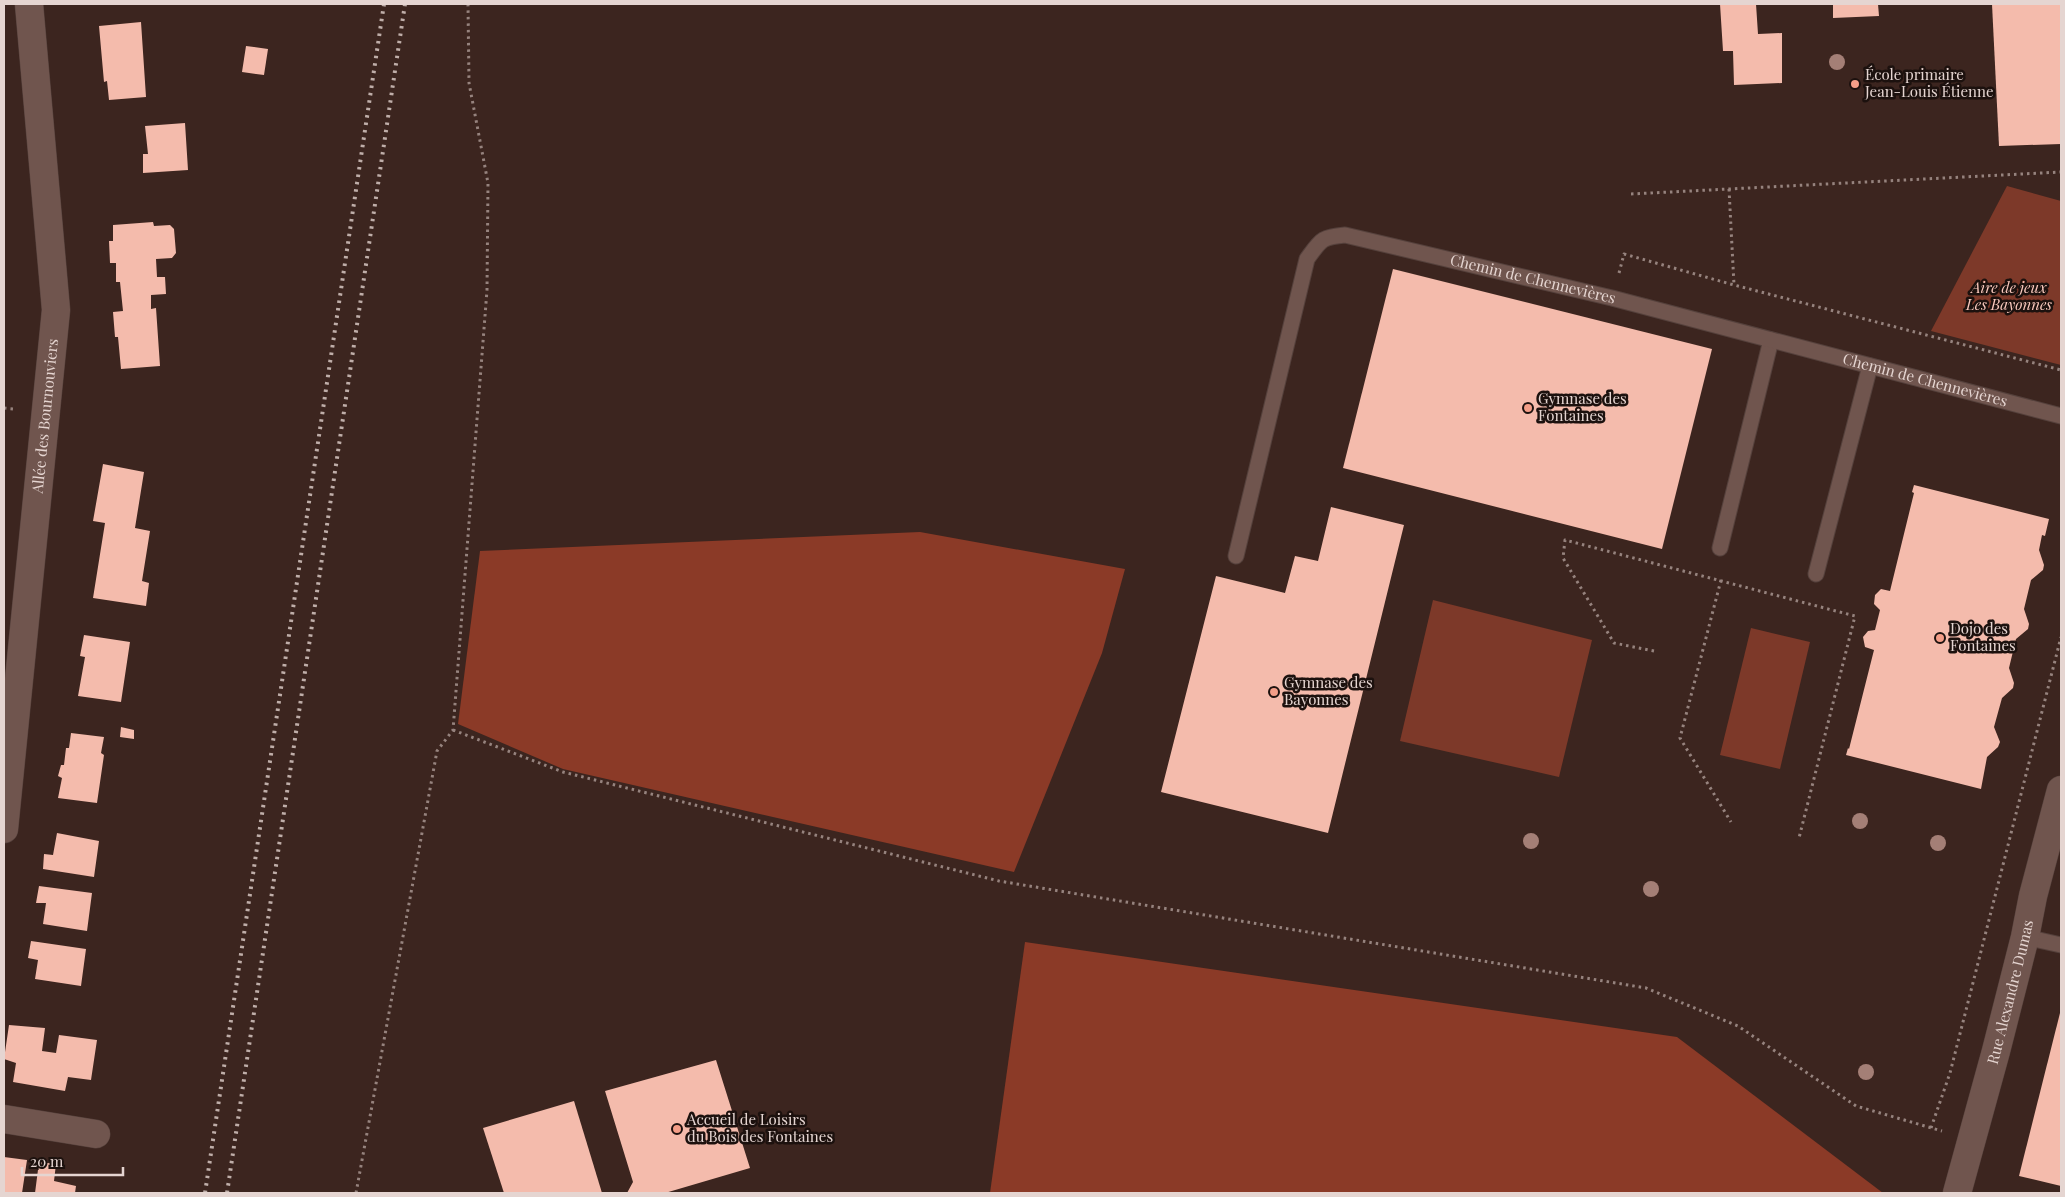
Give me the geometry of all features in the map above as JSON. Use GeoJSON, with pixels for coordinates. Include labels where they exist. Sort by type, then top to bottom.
{"type":"FeatureCollection","features":[{"type":"Feature","properties":{"kind":"street","name":"Allée des Bournouviers"},"geometry":{"type":"LineString","coordinates":[[4,829],[56,310],[29,4]]}},
{"type":"Feature","properties":{"kind":"street","name":"Rue Alexandre Dumas"},"geometry":{"type":"LineString","coordinates":[[1957,1193],[2061,790]]}},
{"type":"Feature","properties":{"kind":"street"},"geometry":{"type":"LineString","coordinates":[[4,1118],[96,1134]]}},
{"type":"Feature","properties":{"kind":"lane","name":"Chemin de Chennevières"},"geometry":{"type":"LineString","coordinates":[[1236,556],[1308,259],[1317,244],[1327,237],[1345,235],[1612,298],[2061,416]]}},
{"type":"Feature","properties":{"kind":"lane"},"geometry":{"type":"LineString","coordinates":[[1720,548],[1771,340]]}},
{"type":"Feature","properties":{"kind":"lane"},"geometry":{"type":"LineString","coordinates":[[1816,574],[1870,366]]}},
{"type":"Feature","properties":{"kind":"lane"},"geometry":{"type":"LineString","coordinates":[[2024,937],[2061,945]]}},
{"type":"Feature","properties":{"kind":"path"},"geometry":{"type":"LineString","coordinates":[[356,1193],[437,751],[453,730],[488,290],[488,183],[468,83],[468,4]]}},
{"type":"Feature","properties":{"kind":"path"},"geometry":{"type":"LineString","coordinates":[[1631,194],[2061,172]]}},
{"type":"Feature","properties":{"kind":"path"},"geometry":{"type":"LineString","coordinates":[[1729,189],[1734,285]]}},
{"type":"Feature","properties":{"kind":"path"},"geometry":{"type":"LineString","coordinates":[[1612,298],[1624,254],[1734,285],[2061,370]]}},
{"type":"Feature","properties":{"kind":"path"},"geometry":{"type":"LineString","coordinates":[[1654,650],[1614,643],[1563,558],[1566,540],[1855,616],[1799,838]]}},
{"type":"Feature","properties":{"kind":"path"},"geometry":{"type":"LineString","coordinates":[[1721,580],[1680,738],[1731,822]]}},
{"type":"Feature","properties":{"kind":"path"},"geometry":{"type":"LineString","coordinates":[[1931,1128],[1950,1074],[2061,637]]}},
{"type":"Feature","properties":{"kind":"path"},"geometry":{"type":"LineString","coordinates":[[453,730],[563,772],[999,881],[1646,988],[1738,1026],[1856,1106],[1971,1138]]}},
{"type":"Feature","properties":{"kind":"green space","name":"Aire de jeux Les Bayonnes"},"geometry":{"type":"Polygon","coordinates":[[[2007,186],[2061,201],[2061,365],[1931,331],[2007,186]]]}},
{"type":"Feature","properties":{"kind":"green space"},"geometry":{"type":"Polygon","coordinates":[[[1433,600],[1592,640],[1559,777],[1400,741],[1433,600]]]}},
{"type":"Feature","properties":{"kind":"green space"},"geometry":{"type":"Polygon","coordinates":[[[1751,628],[1810,642],[1780,769],[1720,755],[1751,628]]]}},
{"type":"Feature","properties":{"kind":"shaded area"},"geometry":{"type":"Polygon","coordinates":[[[920,532],[1125,569],[1102,653],[1014,872],[563,769],[458,724],[480,551],[920,532]]]}},
{"type":"Feature","properties":{"kind":"shaded area"},"geometry":{"type":"Polygon","coordinates":[[[1025,942],[1677,1037],[1883,1193],[990,1193],[1025,942]]]}},
{"type":"Feature","properties":{"kind":"building"},"geometry":{"type":"Polygon","coordinates":[[[1720,4],[1756,4],[1758,34],[1782,33],[1782,83],[1734,85],[1733,51],[1723,51],[1720,4]]]}},
{"type":"Feature","properties":{"kind":"building"},"geometry":{"type":"Polygon","coordinates":[[[1833,4],[1878,4],[1879,16],[1833,18],[1833,4]]]}},
{"type":"Feature","properties":{"kind":"building"},"geometry":{"type":"Polygon","coordinates":[[[1992,4],[2061,4],[2061,144],[1999,146],[1992,4]]]}},
{"type":"Feature","properties":{"kind":"building"},"geometry":{"type":"Polygon","coordinates":[[[141,22],[146,97],[109,100],[107,81],[104,82],[99,26],[141,22]]]}},
{"type":"Feature","properties":{"kind":"building"},"geometry":{"type":"Polygon","coordinates":[[[246,46],[268,49],[264,75],[242,72],[246,46]]]}},
{"type":"Feature","properties":{"kind":"building"},"geometry":{"type":"Polygon","coordinates":[[[185,123],[188,170],[143,173],[143,154],[148,154],[145,126],[185,123]]]}},
{"type":"Feature","properties":{"kind":"building"},"geometry":{"type":"Polygon","coordinates":[[[153,222],[154,226],[170,225],[174,229],[176,253],[172,258],[156,259],[157,277],[165,277],[166,294],[151,295],[151,309],[156,308],[160,366],[121,369],[113,312],[123,311],[120,282],[116,282],[116,263],[110,263],[109,241],[113,241],[113,225],[153,222]]]}},
{"type":"Feature","properties":{"kind":"building","name":"Gymnase des Fontaines"},"geometry":{"type":"Polygon","coordinates":[[[1393,269],[1712,349],[1662,549],[1343,468],[1393,269]]]}},
{"type":"Feature","properties":{"kind":"building"},"geometry":{"type":"Polygon","coordinates":[[[103,464],[144,472],[135,528],[150,531],[142,581],[149,583],[146,606],[93,598],[105,523],[93,521],[103,464]]]}},
{"type":"Feature","properties":{"kind":"building","name":"Dojo des Fontaines"},"geometry":{"type":"Polygon","coordinates":[[[1914,485],[2049,519],[2045,536],[2042,535],[2039,550],[2044,565],[2043,570],[2031,580],[2024,609],[2029,624],[2028,629],[2016,639],[2009,668],[2014,683],[2013,688],[2002,698],[1994,727],[2000,742],[1998,747],[1987,757],[1981,789],[1846,755],[1874,650],[1865,647],[1863,637],[1868,631],[1875,630],[1880,610],[1874,604],[1875,595],[1881,589],[1890,591],[1914,493],[1912,492],[1914,485]]]}},
{"type":"Feature","properties":{"kind":"building","name":"Gymnase des Bayonnes"},"geometry":{"type":"Polygon","coordinates":[[[1331,507],[1404,525],[1328,833],[1161,792],[1216,576],[1285,593],[1295,556],[1318,561],[1331,507]]]}},
{"type":"Feature","properties":{"kind":"building"},"geometry":{"type":"Polygon","coordinates":[[[84,635],[130,642],[121,702],[78,696],[85,657],[80,656],[84,635]]]}},
{"type":"Feature","properties":{"kind":"building"},"geometry":{"type":"Polygon","coordinates":[[[121,727],[134,730],[134,739],[120,737],[121,727]]]}},
{"type":"Feature","properties":{"kind":"building"},"geometry":{"type":"Polygon","coordinates":[[[71,733],[104,737],[101,753],[104,755],[97,803],[58,798],[62,778],[58,776],[61,765],[64,765],[66,748],[69,748],[71,733]]]}},
{"type":"Feature","properties":{"kind":"building"},"geometry":{"type":"Polygon","coordinates":[[[57,833],[99,841],[94,877],[43,869],[44,854],[53,855],[57,833]]]}},
{"type":"Feature","properties":{"kind":"building"},"geometry":{"type":"Polygon","coordinates":[[[39,886],[92,893],[87,931],[43,924],[46,903],[36,903],[39,886]]]}},
{"type":"Feature","properties":{"kind":"building"},"geometry":{"type":"Polygon","coordinates":[[[31,941],[86,949],[81,986],[35,979],[38,960],[28,958],[31,941]]]}},
{"type":"Feature","properties":{"kind":"building"},"geometry":{"type":"Polygon","coordinates":[[[2061,1009],[2061,1186],[2019,1176],[2061,1009]]]}},
{"type":"Feature","properties":{"kind":"building"},"geometry":{"type":"Polygon","coordinates":[[[9,1025],[45,1028],[42,1051],[56,1053],[59,1035],[97,1040],[91,1080],[68,1077],[65,1091],[13,1082],[16,1063],[4,1059],[9,1025]]]}},
{"type":"Feature","properties":{"kind":"building","name":"Accueil de Loisirs du Bois des Fontaines"},"geometry":{"type":"Polygon","coordinates":[[[716,1060],[750,1168],[665,1193],[627,1193],[633,1182],[605,1091],[716,1060]]]}},
{"type":"Feature","properties":{"kind":"building"},"geometry":{"type":"Polygon","coordinates":[[[574,1101],[602,1193],[504,1193],[483,1128],[574,1101]]]}},
{"type":"Feature","properties":{"kind":"building"},"geometry":{"type":"Polygon","coordinates":[[[4,1157],[27,1160],[22,1193],[4,1193],[4,1157]]]}},
{"type":"Feature","properties":{"kind":"building"},"geometry":{"type":"Polygon","coordinates":[[[39,1162],[56,1164],[54,1181],[76,1186],[75,1193],[35,1193],[39,1162]]]}},
{"type":"Feature","properties":{"kind":"railway"},"geometry":{"type":"LineString","coordinates":[[205,1193],[384,4]]}},
{"type":"Feature","properties":{"kind":"railway"},"geometry":{"type":"LineString","coordinates":[[227,1193],[405,4]]}},
{"type":"Feature","properties":{"kind":"place","name":"École primaire Jean-Louis Étienne"},"geometry":{"type":"Point","coordinates":[1855,84]}},
{"type":"Feature","properties":{"kind":"place","name":"Gymnase des Fontaines"},"geometry":{"type":"Point","coordinates":[1528,408]}},
{"type":"Feature","properties":{"kind":"place","name":"Dojo des Fontaines"},"geometry":{"type":"Point","coordinates":[1940,638]}},
{"type":"Feature","properties":{"kind":"place","name":"Gymnase des Bayonnes"},"geometry":{"type":"Point","coordinates":[1274,692]}},
{"type":"Feature","properties":{"kind":"place","name":"Accueil de Loisirs du Bois des Fontaines"},"geometry":{"type":"Point","coordinates":[677,1129]}}]}
